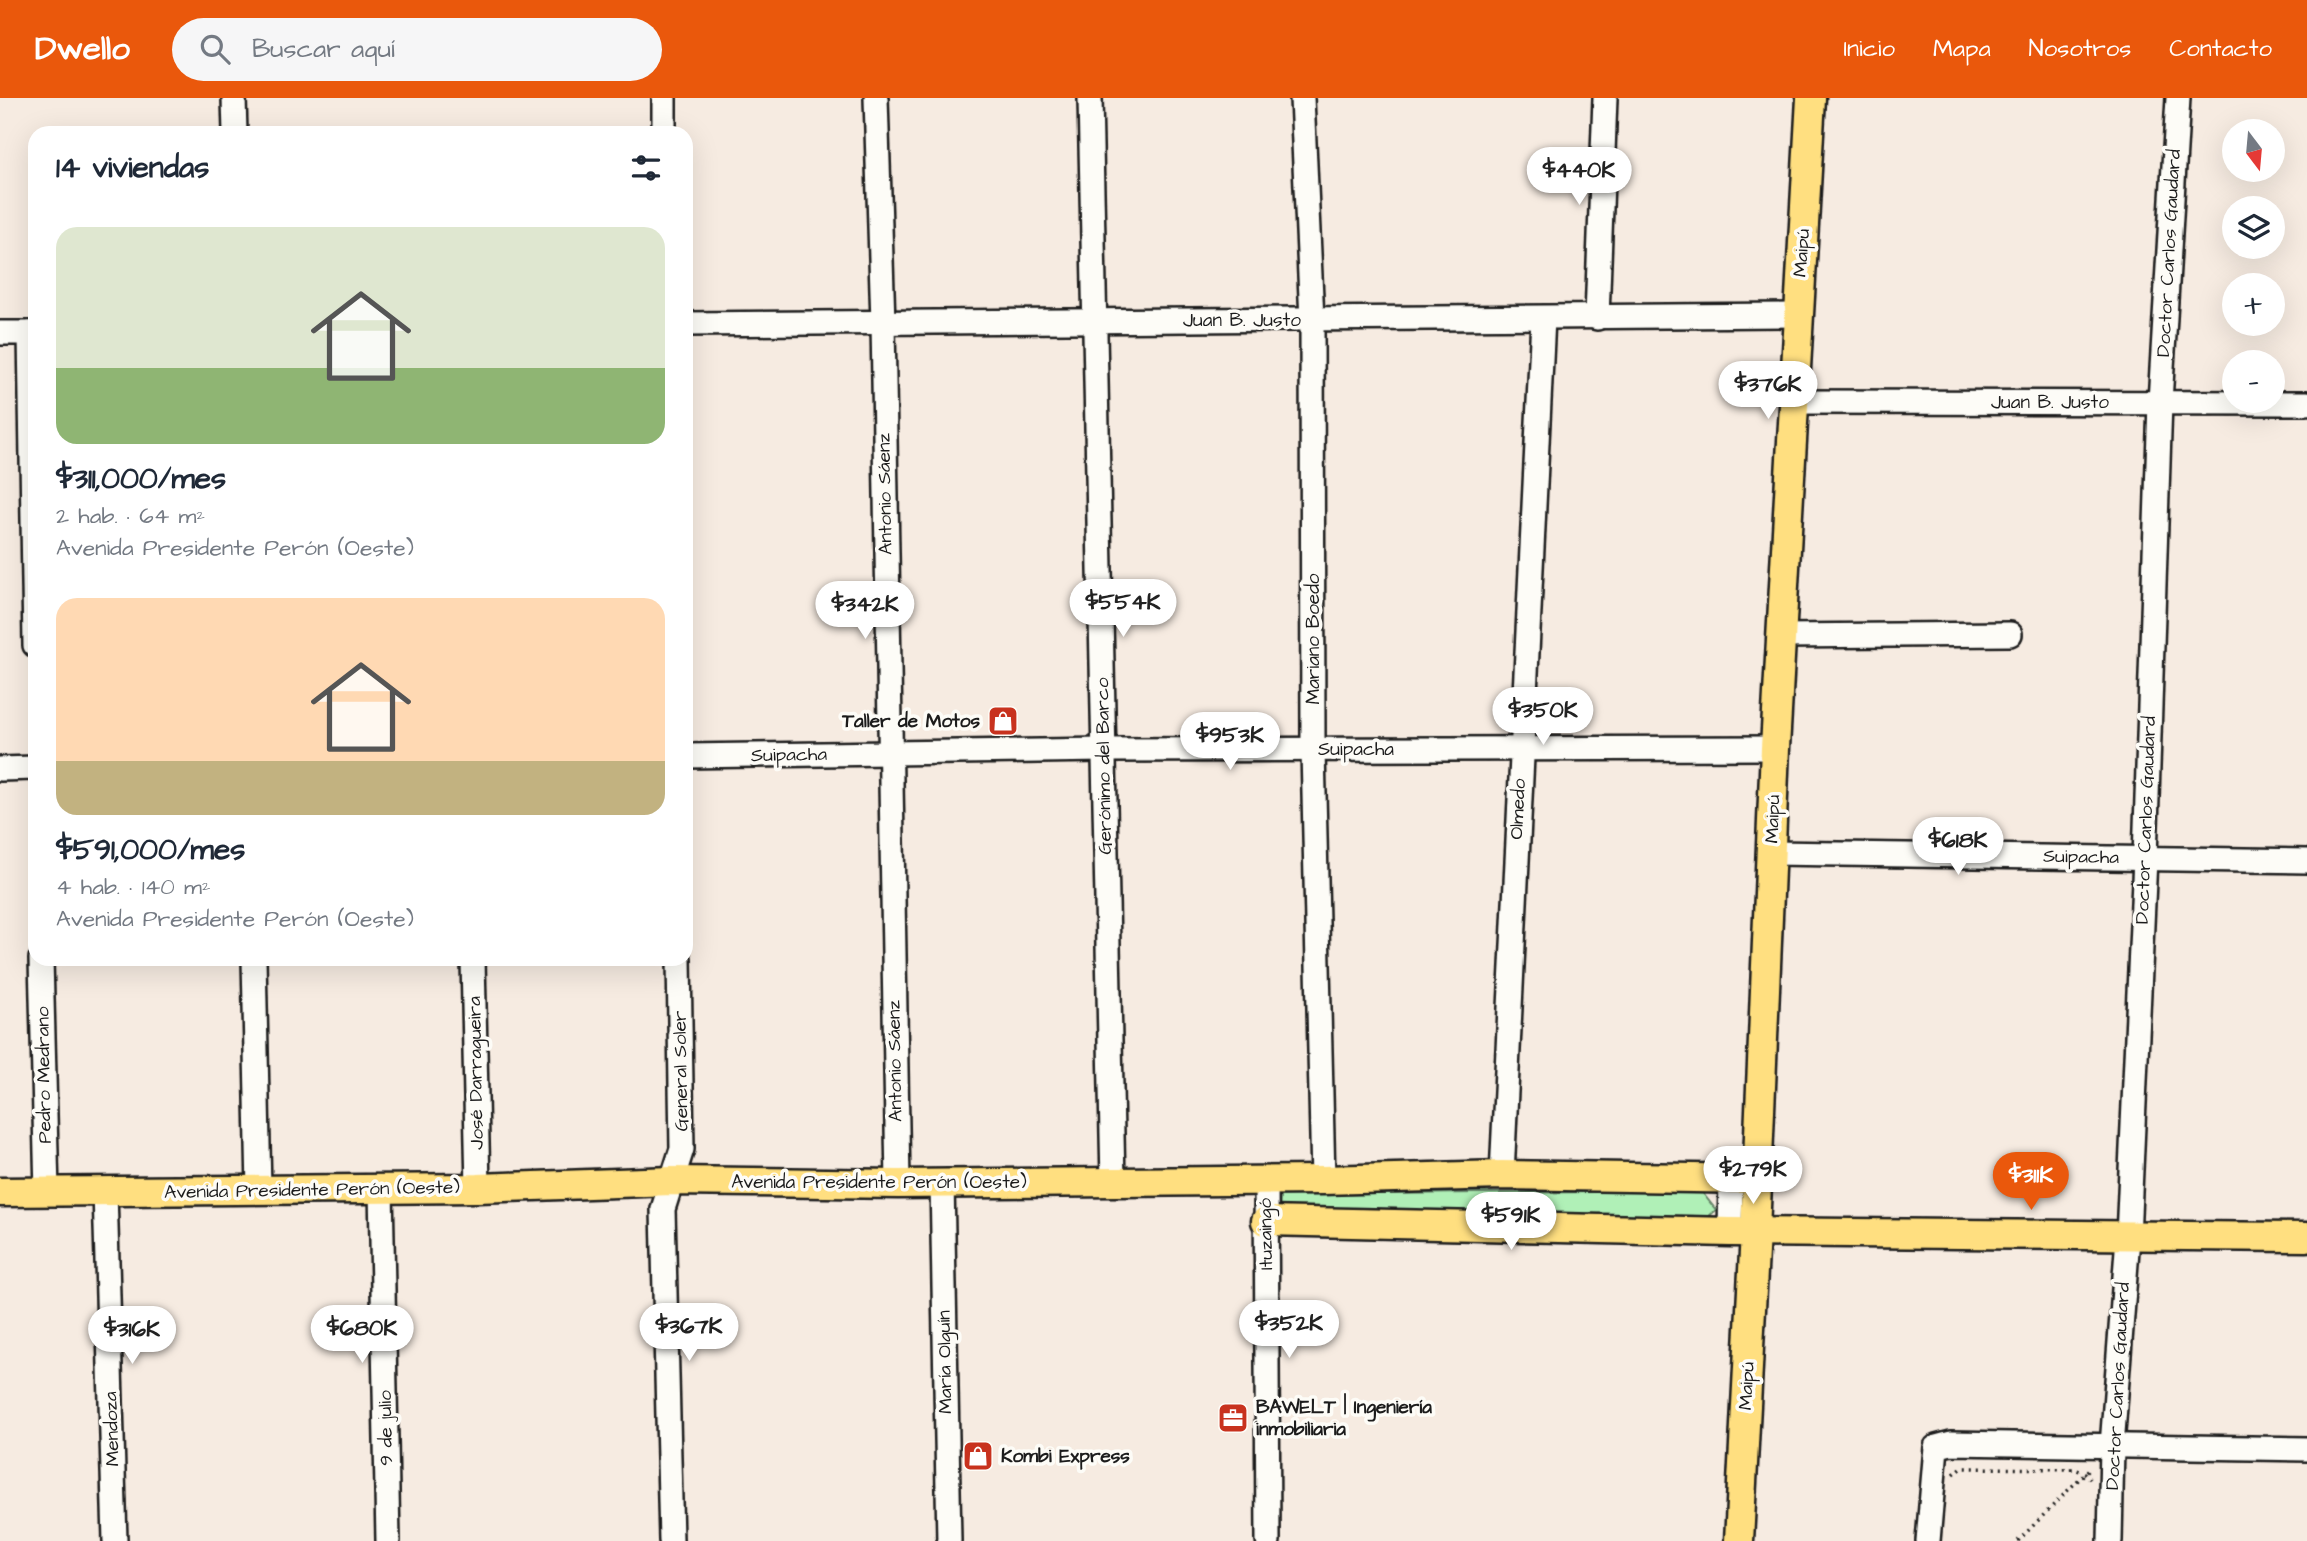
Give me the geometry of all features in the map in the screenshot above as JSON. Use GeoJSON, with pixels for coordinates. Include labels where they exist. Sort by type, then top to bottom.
{"type":"FeatureCollection","features":[{"type":"Feature","properties":{"kind":"main road","name":"Maipú"},"geometry":{"type":"LineString","coordinates":[[1739,1541],[1744,1179],[1772,853],[1775,748],[1811,98]]}},
{"type":"Feature","properties":{"kind":"main road","name":"Avenida Presidente Perón (Oeste)"},"geometry":{"type":"LineString","coordinates":[[0,1192],[478,1188],[672,1181],[942,1184],[1324,1180],[1502,1175],[1744,1179]]}},
{"type":"Feature","properties":{"kind":"main road"},"geometry":{"type":"LineString","coordinates":[[1266,1221],[1743,1232],[2307,1237]]}},
{"type":"Feature","properties":{"kind":"street"},"geometry":{"type":"LineString","coordinates":[[234,98],[235,126]]}},
{"type":"Feature","properties":{"kind":"street"},"geometry":{"type":"LineString","coordinates":[[664,98],[664,126]]}},
{"type":"Feature","properties":{"kind":"street","name":"Antonio Sáenz"},"geometry":{"type":"LineString","coordinates":[[876,98],[883,323],[898,1184]]}},
{"type":"Feature","properties":{"kind":"street","name":"Gerónimo del Barco"},"geometry":{"type":"LineString","coordinates":[[1090,98],[1113,1182]]}},
{"type":"Feature","properties":{"kind":"street","name":"Mariano Boedo"},"geometry":{"type":"LineString","coordinates":[[1302,98],[1312,320],[1313,750],[1324,1180]]}},
{"type":"Feature","properties":{"kind":"street"},"geometry":{"type":"LineString","coordinates":[[1597,318],[1605,98]]}},
{"type":"Feature","properties":{"kind":"street","name":"Doctor Carlos Gaudard"},"geometry":{"type":"LineString","coordinates":[[2110,1541],[2112,1446],[2128,1237],[2145,858],[2160,402],[2178,98]]}},
{"type":"Feature","properties":{"kind":"street","name":"Juan B. Justo"},"geometry":{"type":"LineString","coordinates":[[693,324],[1798,316]]}},
{"type":"Feature","properties":{"kind":"street","name":"Olmedo"},"geometry":{"type":"LineString","coordinates":[[1502,1175],[1543,318]]}},
{"type":"Feature","properties":{"kind":"street"},"geometry":{"type":"LineString","coordinates":[[0,333],[28,333]]}},
{"type":"Feature","properties":{"kind":"street","name":"Juan B. Justo"},"geometry":{"type":"LineString","coordinates":[[1793,402],[2307,403]]}},
{"type":"Feature","properties":{"kind":"street"},"geometry":{"type":"LineString","coordinates":[[1781,636],[2010,634]]}},
{"type":"Feature","properties":{"kind":"street","name":"Suipacha"},"geometry":{"type":"LineString","coordinates":[[693,756],[1104,750],[1775,748]]}},
{"type":"Feature","properties":{"kind":"street"},"geometry":{"type":"LineString","coordinates":[[0,769],[28,768]]}},
{"type":"Feature","properties":{"kind":"street","name":"Suipacha"},"geometry":{"type":"LineString","coordinates":[[1772,853],[2307,861]]}},
{"type":"Feature","properties":{"kind":"street","name":"Pedro Medrano"},"geometry":{"type":"LineString","coordinates":[[41,966],[47,1192]]}},
{"type":"Feature","properties":{"kind":"street"},"geometry":{"type":"LineString","coordinates":[[254,966],[259,1190]]}},
{"type":"Feature","properties":{"kind":"street","name":"José Darragueira"},"geometry":{"type":"LineString","coordinates":[[473,966],[478,1188]]}},
{"type":"Feature","properties":{"kind":"street","name":"General Soler"},"geometry":{"type":"LineString","coordinates":[[671,1541],[663,1209],[682,1149],[679,966]]}},
{"type":"Feature","properties":{"kind":"street","name":"Ituzaingó"},"geometry":{"type":"LineString","coordinates":[[1266,1180],[1268,1541]]}},
{"type":"Feature","properties":{"kind":"street","name":"María Olguín"},"geometry":{"type":"LineString","coordinates":[[942,1184],[949,1541]]}},
{"type":"Feature","properties":{"kind":"street","name":"9 de julio"},"geometry":{"type":"LineString","coordinates":[[381,1189],[388,1541]]}},
{"type":"Feature","properties":{"kind":"street","name":"Mendoza"},"geometry":{"type":"LineString","coordinates":[[105,1191],[115,1541]]}},
{"type":"Feature","properties":{"kind":"street"},"geometry":{"type":"LineString","coordinates":[[1928,1541],[1936,1447],[1951,1443],[2307,1449]]}},
{"type":"Feature","properties":{"kind":"path"},"geometry":{"type":"LineString","coordinates":[[2019,1541],[2112,1446]]}},
{"type":"Feature","properties":{"kind":"path"},"geometry":{"type":"LineString","coordinates":[[1947,1480],[1961,1468],[2075,1469],[2085,1473],[2091,1480]]}},
{"type":"Feature","properties":{"kind":"green space"},"geometry":{"type":"Polygon","coordinates":[[[1701,1191],[1716,1210],[1701,1223],[1279,1212],[1280,1195],[1701,1191]]]}},
{"type":"Feature","properties":{"kind":"place","name":"Taller de Motos"},"geometry":{"type":"Point","coordinates":[1003,721]}},
{"type":"Feature","properties":{"kind":"place","name":"BAWELT | Ingeniería inmobiliaria"},"geometry":{"type":"Point","coordinates":[1233,1418]}},
{"type":"Feature","properties":{"kind":"place","name":"Kombi Express"},"geometry":{"type":"Point","coordinates":[978,1456]}}]}
